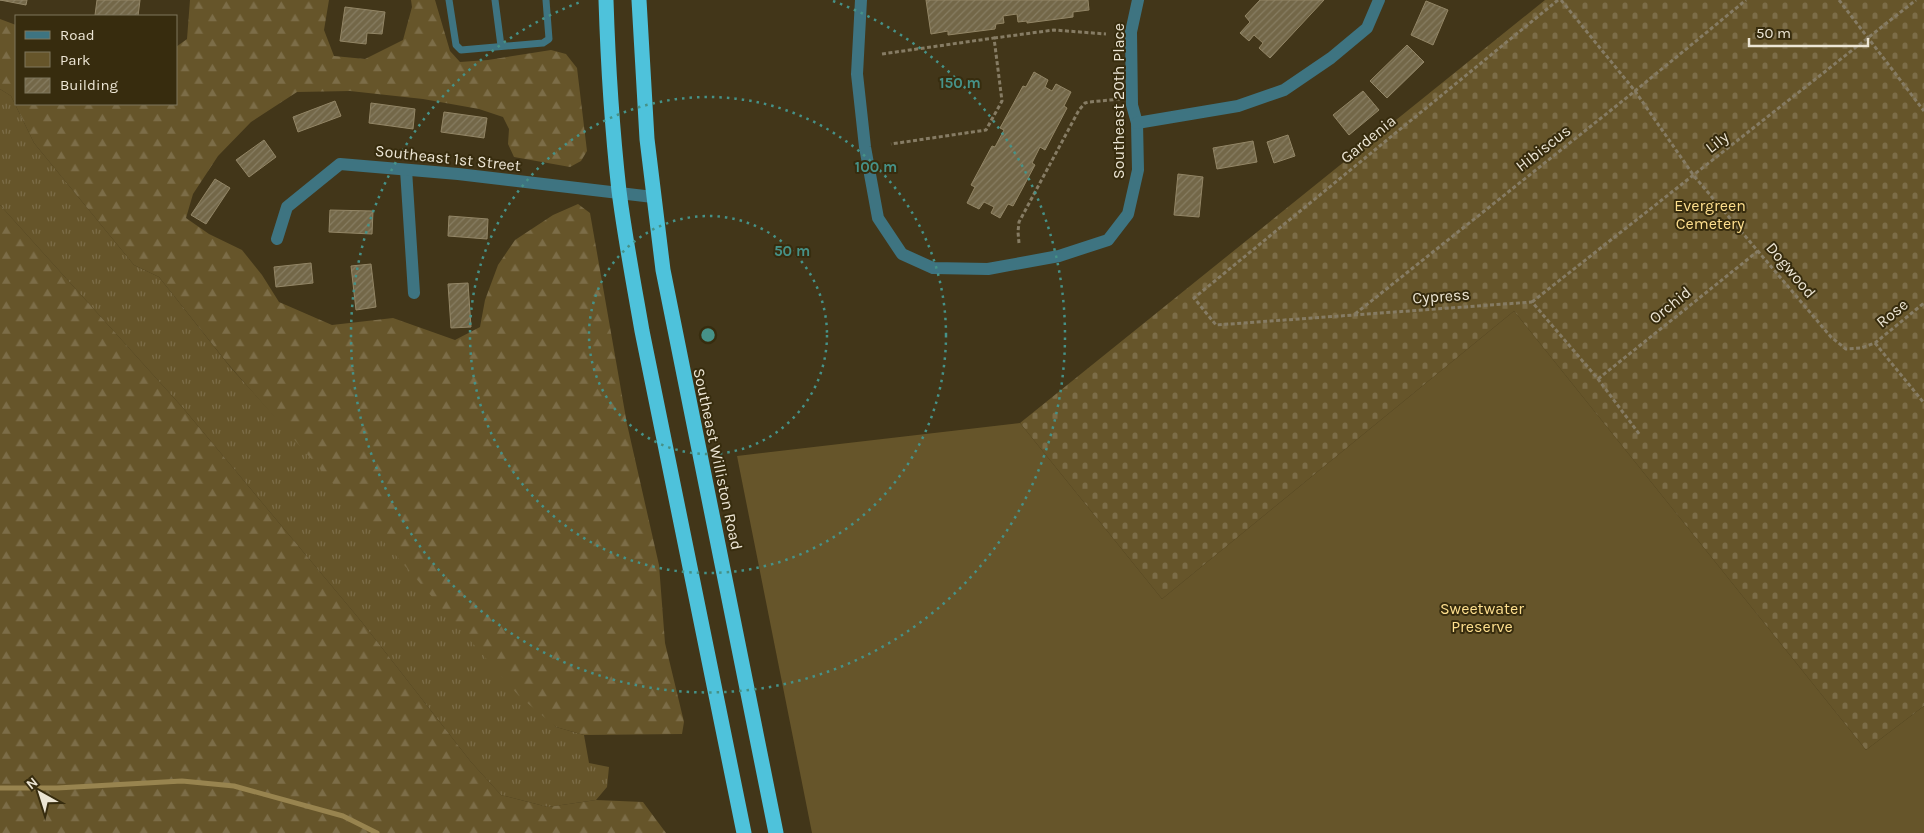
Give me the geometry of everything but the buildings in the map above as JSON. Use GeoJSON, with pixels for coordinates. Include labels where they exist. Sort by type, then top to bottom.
{"type":"FeatureCollection","features":[{"type":"Feature","properties":{"kind":"highway"},"geometry":{"type":"LineString","coordinates":[[606,0],[620,193],[642,331],[744,833]]}},
{"type":"Feature","properties":{"kind":"highway","name":"Southeast Williston Road"},"geometry":{"type":"LineString","coordinates":[[639,0],[642,85],[653,197],[663,270],[776,833]]}},
{"type":"Feature","properties":{"kind":"street","name":"Southeast 20th Place"},"geometry":{"type":"LineString","coordinates":[[861,0],[857,74],[865,147],[878,218],[902,254],[933,268],[988,269],[1059,256],[1108,240],[1128,214],[1138,170],[1137,124],[1132,104],[1131,32],[1138,0]]}},
{"type":"Feature","properties":{"kind":"street"},"geometry":{"type":"LineString","coordinates":[[1137,124],[1238,106],[1284,90],[1332,58],[1367,28],[1379,0]]}},
{"type":"Feature","properties":{"kind":"street","name":"Southeast 1st Street"},"geometry":{"type":"LineString","coordinates":[[277,239],[287,207],[340,164],[653,197]]}},
{"type":"Feature","properties":{"kind":"street"},"geometry":{"type":"LineString","coordinates":[[406,170],[414,293]]}},
{"type":"Feature","properties":{"kind":"lane"},"geometry":{"type":"LineString","coordinates":[[450,0],[456,46],[461,50],[543,43],[549,39],[546,0]]}},
{"type":"Feature","properties":{"kind":"lane"},"geometry":{"type":"LineString","coordinates":[[495,0],[501,46]]}},
{"type":"Feature","properties":{"kind":"path","name":"Dogwood"},"geometry":{"type":"LineString","coordinates":[[1560,0],[1635,91],[1694,176],[1831,337],[1846,349],[1861,348],[1875,343]]}},
{"type":"Feature","properties":{"kind":"path","name":"Gardenia"},"geometry":{"type":"LineString","coordinates":[[1194,298],[1560,0]]}},
{"type":"Feature","properties":{"kind":"path","name":"Hibiscus"},"geometry":{"type":"LineString","coordinates":[[1354,315],[1746,0]]}},
{"type":"Feature","properties":{"kind":"path"},"geometry":{"type":"LineString","coordinates":[[1839,0],[1924,111]]}},
{"type":"Feature","properties":{"kind":"path","name":"Lily"},"geometry":{"type":"LineString","coordinates":[[1532,302],[1916,0]]}},
{"type":"Feature","properties":{"kind":"path"},"geometry":{"type":"LineString","coordinates":[[882,54],[1054,30],[1106,34]]}},
{"type":"Feature","properties":{"kind":"path"},"geometry":{"type":"LineString","coordinates":[[891,144],[986,130],[1002,101],[994,38]]}},
{"type":"Feature","properties":{"kind":"path"},"geometry":{"type":"LineString","coordinates":[[1019,242],[1018,227],[1020,222],[1081,106],[1089,102],[1123,98]]}},
{"type":"Feature","properties":{"kind":"path","name":"Orchid"},"geometry":{"type":"LineString","coordinates":[[1598,379],[1758,251]]}},
{"type":"Feature","properties":{"kind":"path","name":"Cypress"},"geometry":{"type":"LineString","coordinates":[[1194,298],[1216,324],[1532,302]]}},
{"type":"Feature","properties":{"kind":"path"},"geometry":{"type":"LineString","coordinates":[[1532,302],[1598,379],[1640,435]]}},
{"type":"Feature","properties":{"kind":"path","name":"Rose"},"geometry":{"type":"LineString","coordinates":[[1875,343],[1924,303]]}},
{"type":"Feature","properties":{"kind":"path"},"geometry":{"type":"LineString","coordinates":[[1875,343],[1924,404]]}},
{"type":"Feature","properties":{"kind":"green space"},"geometry":{"type":"Polygon","coordinates":[[[190,0],[329,0],[324,30],[334,56],[365,59],[403,40],[412,7],[411,0],[435,0],[450,51],[460,62],[488,60],[551,50],[566,54],[577,68],[587,151],[581,161],[570,167],[514,157],[508,144],[509,129],[503,117],[479,109],[423,99],[350,91],[297,92],[251,122],[218,156],[193,194],[186,218],[209,234],[242,250],[262,275],[279,302],[332,325],[393,318],[455,340],[480,327],[485,300],[498,265],[515,240],[553,215],[578,204],[590,213],[627,424],[659,565],[665,643],[684,722],[682,734],[584,735],[556,727],[519,696],[228,364],[159,277],[134,265],[34,143],[15,105],[178,105],[178,46],[187,39],[190,0]]]}},
{"type":"Feature","properties":{"kind":"green space","name":"Evergreen Cemetery"},"geometry":{"type":"Polygon","coordinates":[[[1545,0],[1924,0],[1924,706],[1866,750],[1514,311],[1162,599],[1020,423],[1545,0]]]}},
{"type":"Feature","properties":{"kind":"green space"},"geometry":{"type":"Polygon","coordinates":[[[0,19],[15,25],[15,104],[11,96],[0,89],[0,19]]]}},
{"type":"Feature","properties":{"kind":"green space"},"geometry":{"type":"Polygon","coordinates":[[[0,89],[11,96],[34,143],[134,265],[159,277],[231,368],[556,727],[584,735],[589,763],[609,767],[607,787],[596,800],[548,807],[501,795],[471,762],[361,621],[183,408],[0,205],[0,89]]]}},
{"type":"Feature","properties":{"kind":"green space"},"geometry":{"type":"Polygon","coordinates":[[[0,205],[183,408],[361,621],[471,762],[501,795],[548,807],[596,800],[643,802],[666,833],[0,833],[0,205]]]}},
{"type":"Feature","properties":{"kind":"green space","name":"Sweetwater Preserve"},"geometry":{"type":"Polygon","coordinates":[[[1514,311],[1866,750],[1924,706],[1924,833],[812,833],[737,456],[1020,423],[1162,599],[1514,311]]]}},
{"type":"Feature","properties":{"kind":"waterway"},"geometry":{"type":"LineString","coordinates":[[0,788],[57,788],[182,781],[234,786],[343,816],[377,833]]}}]}
